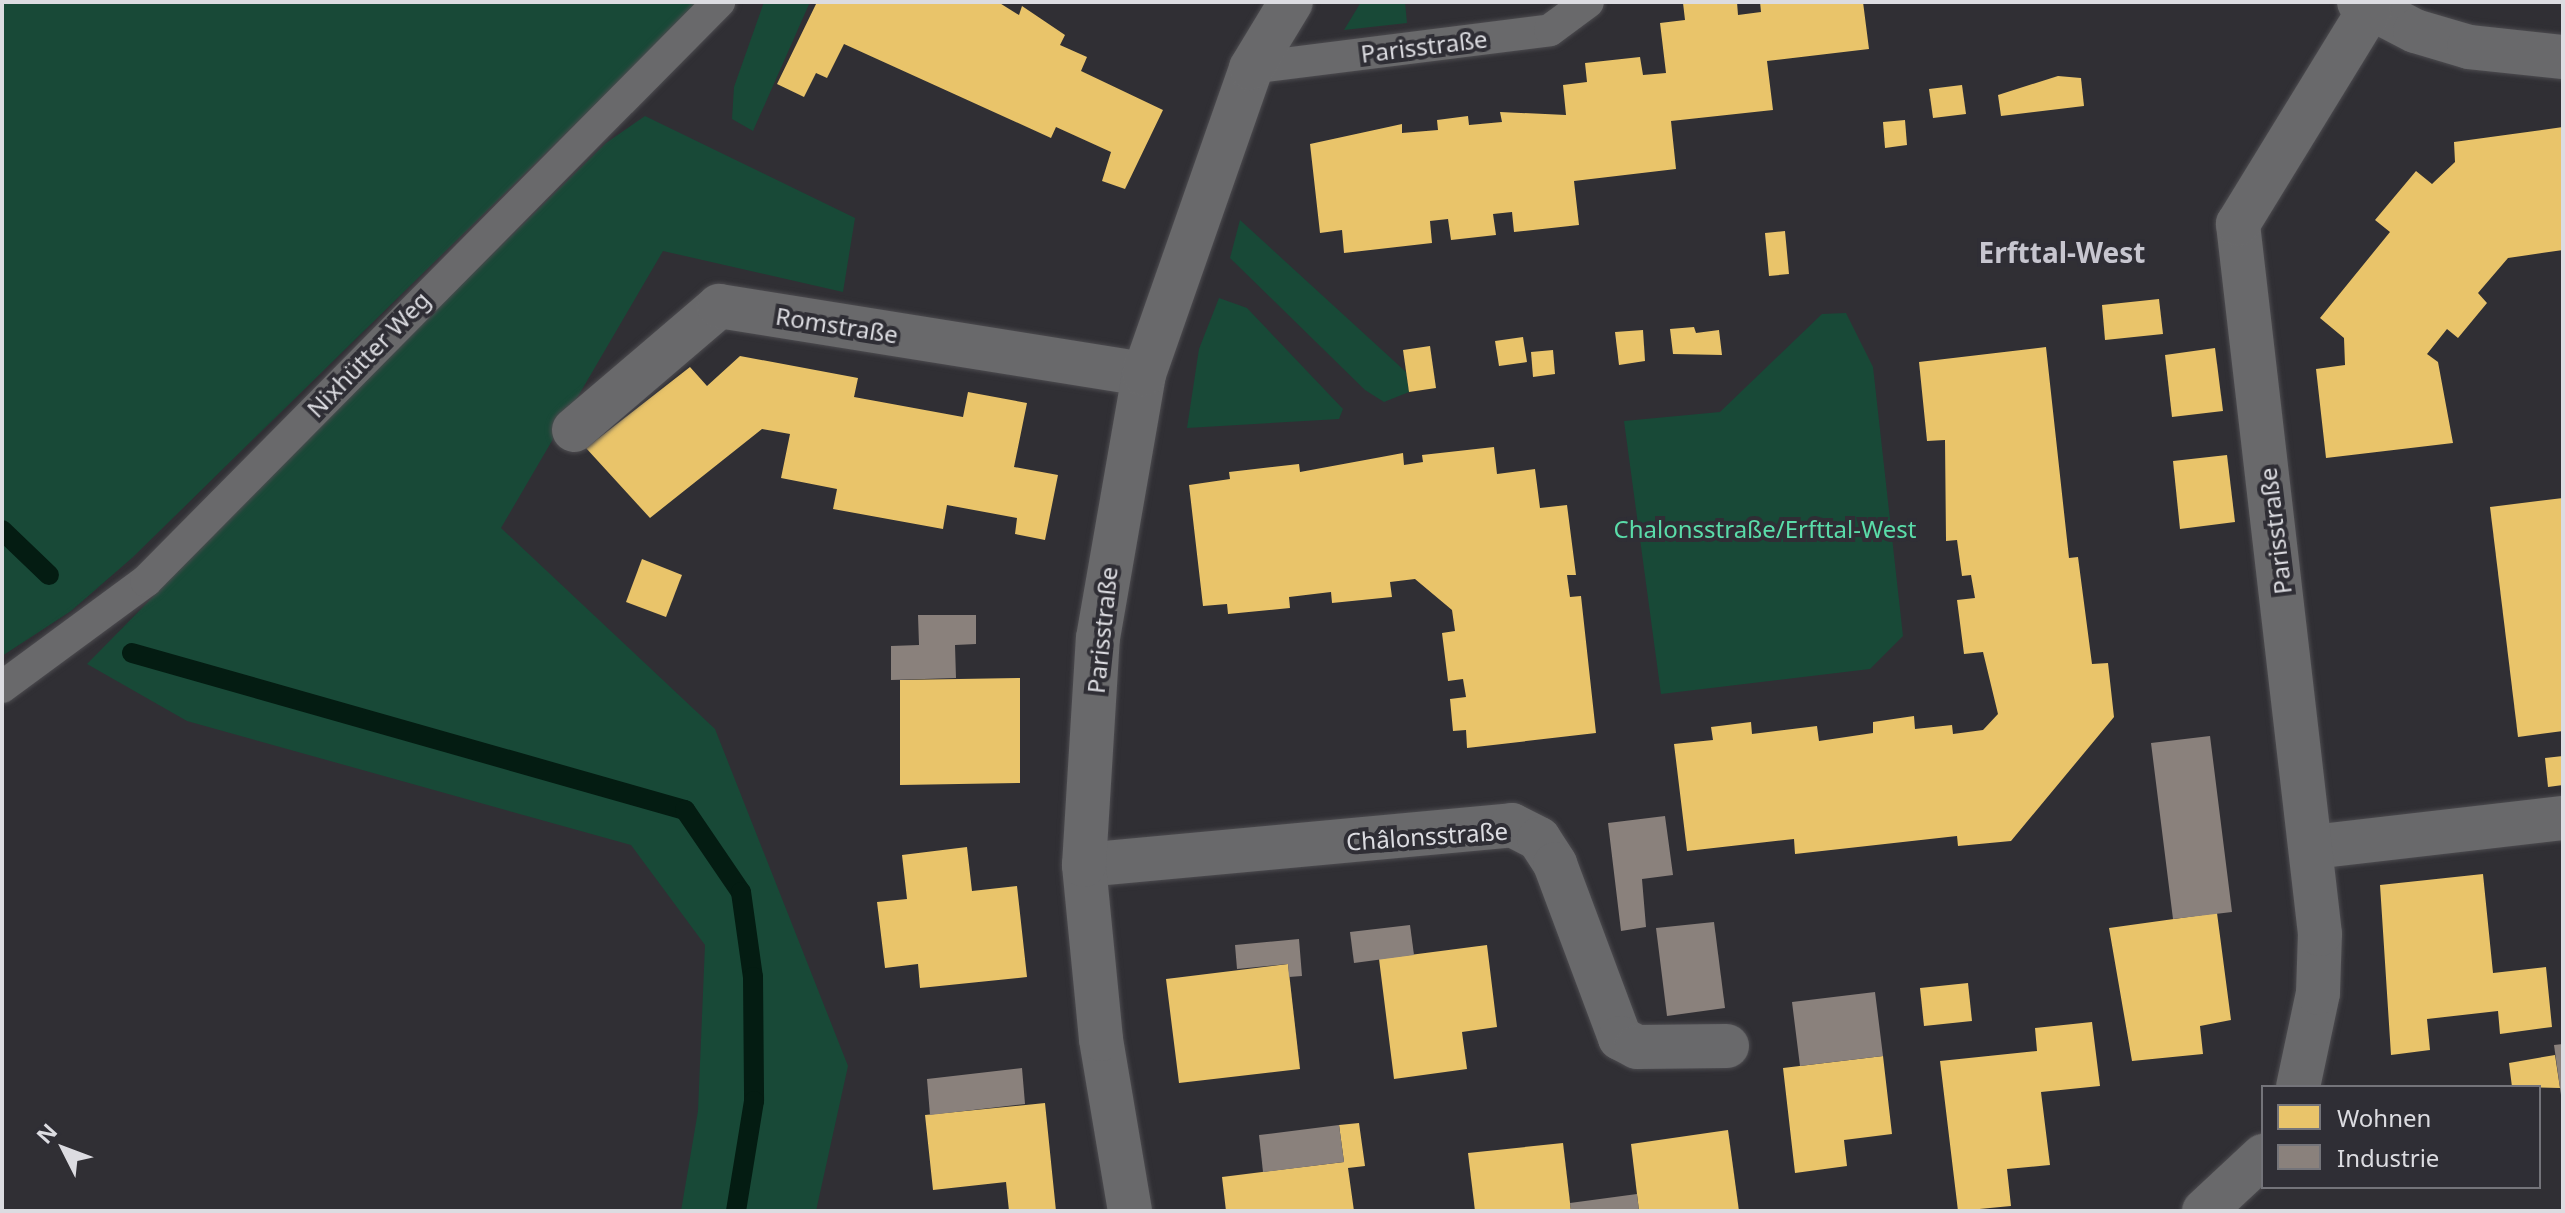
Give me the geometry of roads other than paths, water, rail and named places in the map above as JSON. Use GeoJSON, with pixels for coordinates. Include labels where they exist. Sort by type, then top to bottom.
{"type":"FeatureCollection","features":[{"type":"Feature","properties":{"kind":"street","name":"Parisstraße"},"geometry":{"type":"LineString","coordinates":[[1130,1211],[1101,1039],[1084,865],[1098,638],[1144,374],[1251,68],[1291,2]]}},
{"type":"Feature","properties":{"kind":"street","name":"Parisstraße"},"geometry":{"type":"LineString","coordinates":[[2298,1085],[2318,993],[2312,847],[2238,224],[2364,6],[2469,47],[2563,57]]}},
{"type":"Feature","properties":{"kind":"street","name":"Romstraße"},"geometry":{"type":"LineString","coordinates":[[574,430],[719,306],[1144,374]]}},
{"type":"Feature","properties":{"kind":"street"},"geometry":{"type":"LineString","coordinates":[[2312,847],[2563,818]]}},
{"type":"Feature","properties":{"kind":"street","name":"Châlonsstraße"},"geometry":{"type":"LineString","coordinates":[[1084,865],[1512,825],[1539,839],[1555,864],[1620,1038],[1637,1047],[1727,1046]]}},
{"type":"Feature","properties":{"kind":"street"},"geometry":{"type":"LineString","coordinates":[[2204,1211],[2261,1158]]}},
{"type":"Feature","properties":{"kind":"lane","name":"Nixhütter Weg"},"geometry":{"type":"LineString","coordinates":[[2,687],[146,581],[719,2]]}},
{"type":"Feature","properties":{"kind":"lane","name":"Parisstraße"},"geometry":{"type":"LineString","coordinates":[[1251,68],[1550,30],[1588,2]]}},
{"type":"Feature","properties":{"kind":"waterway"},"geometry":{"type":"LineString","coordinates":[[2,530],[49,575]]}},
{"type":"Feature","properties":{"kind":"waterway"},"geometry":{"type":"LineString","coordinates":[[132,653],[685,810],[741,892],[753,977],[754,1101],[736,1211]]}},
{"type":"Feature","properties":{"kind":"district","name":"Erfttal-West"},"geometry":{"type":"Point","coordinates":[2062,252]}},
{"type":"Feature","properties":{"kind":"park label","name":"Chalonsstraße/Erfttal-West"},"geometry":{"type":"Point","coordinates":[1765,529]}}]}
